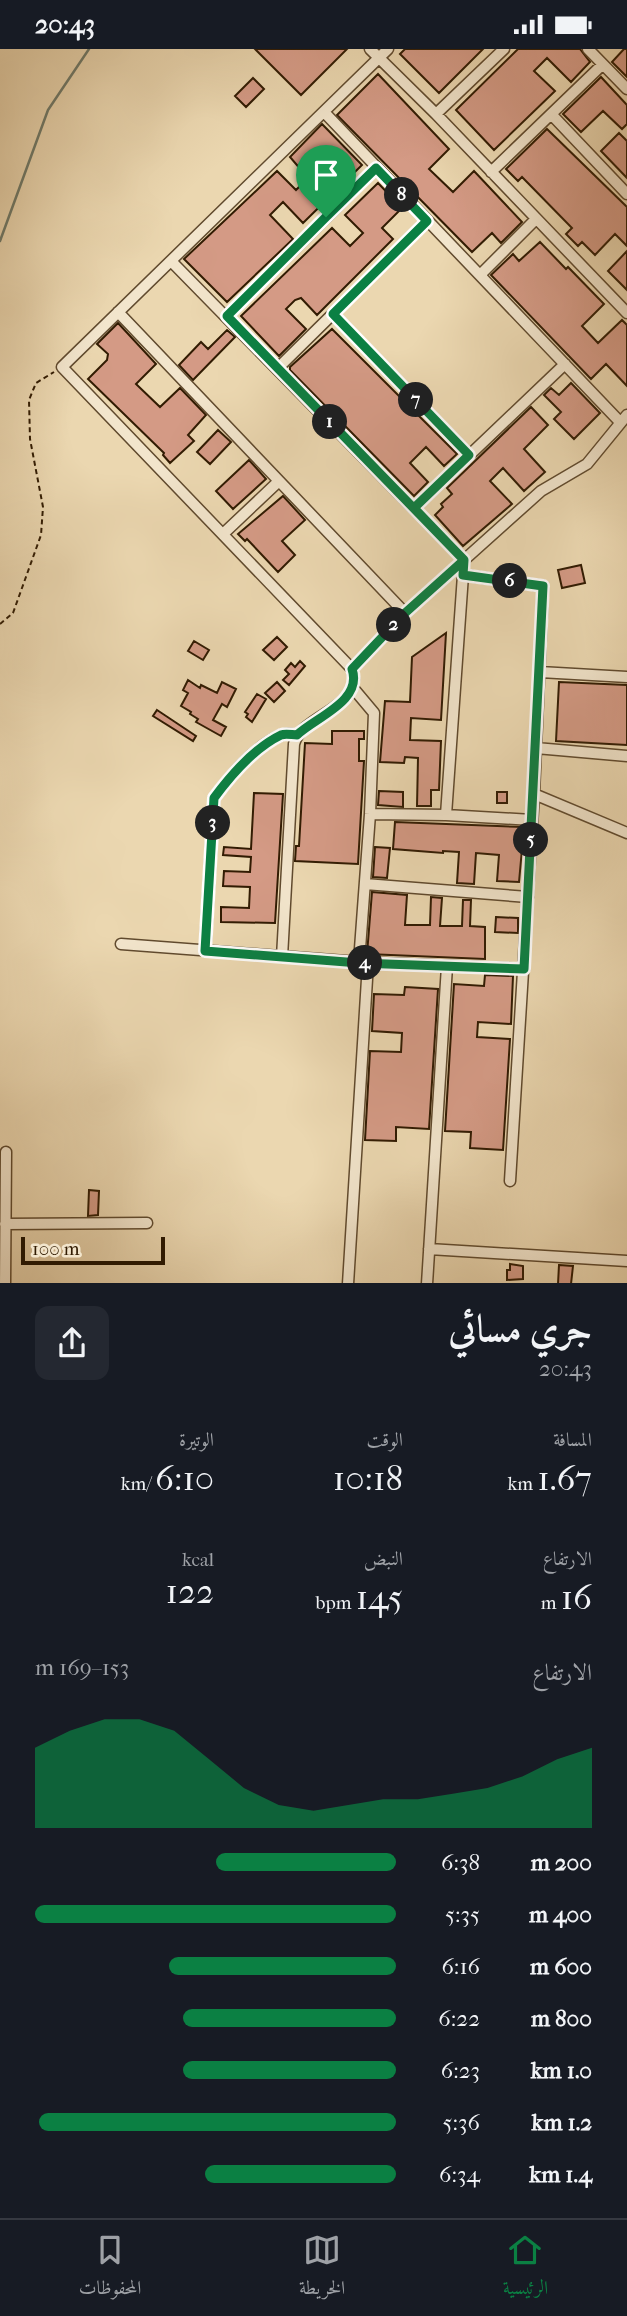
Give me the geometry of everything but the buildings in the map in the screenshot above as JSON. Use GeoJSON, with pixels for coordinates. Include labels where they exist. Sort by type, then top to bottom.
{"type":"FeatureCollection","features":[{"type":"Feature","properties":{"kind":"street"},"geometry":{"type":"LineString","coordinates":[[370,49],[627,313]]}},
{"type":"Feature","properties":{"kind":"street"},"geometry":{"type":"LineString","coordinates":[[282,957],[294,744],[297,735],[331,711],[353,688],[355,678],[352,669],[62,367],[388,49]]}},
{"type":"Feature","properties":{"kind":"street"},"geometry":{"type":"LineString","coordinates":[[436,114],[504,49]]}},
{"type":"Feature","properties":{"kind":"street"},"geometry":{"type":"LineString","coordinates":[[588,49],[627,89]]}},
{"type":"Feature","properties":{"kind":"street"},"geometry":{"type":"LineString","coordinates":[[491,172],[602,65]]}},
{"type":"Feature","properties":{"kind":"street"},"geometry":{"type":"LineString","coordinates":[[324,112],[565,364],[624,418],[587,464],[541,491],[405,613],[352,669]]}},
{"type":"Feature","properties":{"kind":"street"},"geometry":{"type":"LineString","coordinates":[[552,115],[627,194]]}},
{"type":"Feature","properties":{"kind":"street"},"geometry":{"type":"LineString","coordinates":[[227,316],[376,168]]}},
{"type":"Feature","properties":{"kind":"street"},"geometry":{"type":"LineString","coordinates":[[480,275],[536,219]]}},
{"type":"Feature","properties":{"kind":"street"},"geometry":{"type":"LineString","coordinates":[[278,368],[427,221]]}},
{"type":"Feature","properties":{"kind":"street"},"geometry":{"type":"LineString","coordinates":[[171,261],[464,560],[446,815]]}},
{"type":"Feature","properties":{"kind":"street"},"geometry":{"type":"LineString","coordinates":[[118,312],[405,613]]}},
{"type":"Feature","properties":{"kind":"street"},"geometry":{"type":"LineString","coordinates":[[333,314],[469,455]]}},
{"type":"Feature","properties":{"kind":"street"},"geometry":{"type":"LineString","coordinates":[[414,508],[565,364]]}},
{"type":"Feature","properties":{"kind":"street"},"geometry":{"type":"LineString","coordinates":[[223,534],[279,481]]}},
{"type":"Feature","properties":{"kind":"street"},"geometry":{"type":"LineString","coordinates":[[463,575],[543,586],[534,794],[510,1181]]}},
{"type":"Feature","properties":{"kind":"street"},"geometry":{"type":"LineString","coordinates":[[540,672],[627,677]]}},
{"type":"Feature","properties":{"kind":"street"},"geometry":{"type":"LineString","coordinates":[[348,1283],[373,713],[353,688]]}},
{"type":"Feature","properties":{"kind":"street"},"geometry":{"type":"LineString","coordinates":[[205,951],[214,798],[227,781],[265,746],[283,734],[297,735]]}},
{"type":"Feature","properties":{"kind":"street"},"geometry":{"type":"LineString","coordinates":[[536,748],[627,756]]}},
{"type":"Feature","properties":{"kind":"street"},"geometry":{"type":"LineString","coordinates":[[534,794],[627,833]]}},
{"type":"Feature","properties":{"kind":"street"},"geometry":{"type":"LineString","coordinates":[[370,814],[532,820]]}},
{"type":"Feature","properties":{"kind":"street"},"geometry":{"type":"LineString","coordinates":[[365,884],[528,897]]}},
{"type":"Feature","properties":{"kind":"street"},"geometry":{"type":"LineString","coordinates":[[121,944],[364,963],[524,969]]}},
{"type":"Feature","properties":{"kind":"street"},"geometry":{"type":"LineString","coordinates":[[427,1283],[447,966]]}},
{"type":"Feature","properties":{"kind":"street"},"geometry":{"type":"LineString","coordinates":[[5,1283],[6,1152]]}},
{"type":"Feature","properties":{"kind":"street"},"geometry":{"type":"LineString","coordinates":[[5,1224],[147,1223]]}},
{"type":"Feature","properties":{"kind":"street"},"geometry":{"type":"LineString","coordinates":[[429,1249],[627,1261]]}},
{"type":"Feature","properties":{"kind":"path"},"geometry":{"type":"LineString","coordinates":[[0,624],[13,613],[41,535],[43,507],[30,439],[29,400],[36,383],[62,367]]}},
{"type":"Feature","properties":{"kind":"waterway"},"geometry":{"type":"LineString","coordinates":[[0,241],[48,110],[89,49]]}},
{"type":"Feature","properties":{"kind":"route"},"geometry":{"type":"LineString","coordinates":[[326,217],[227,316],[464,560],[405,613],[352,669],[355,678],[353,688],[340,703],[297,735],[283,734],[265,746],[245,762],[214,798],[205,951],[359,963],[524,969],[543,586],[463,575],[464,560],[414,508],[469,455],[333,314],[427,221],[376,168],[326,217]]}}]}
